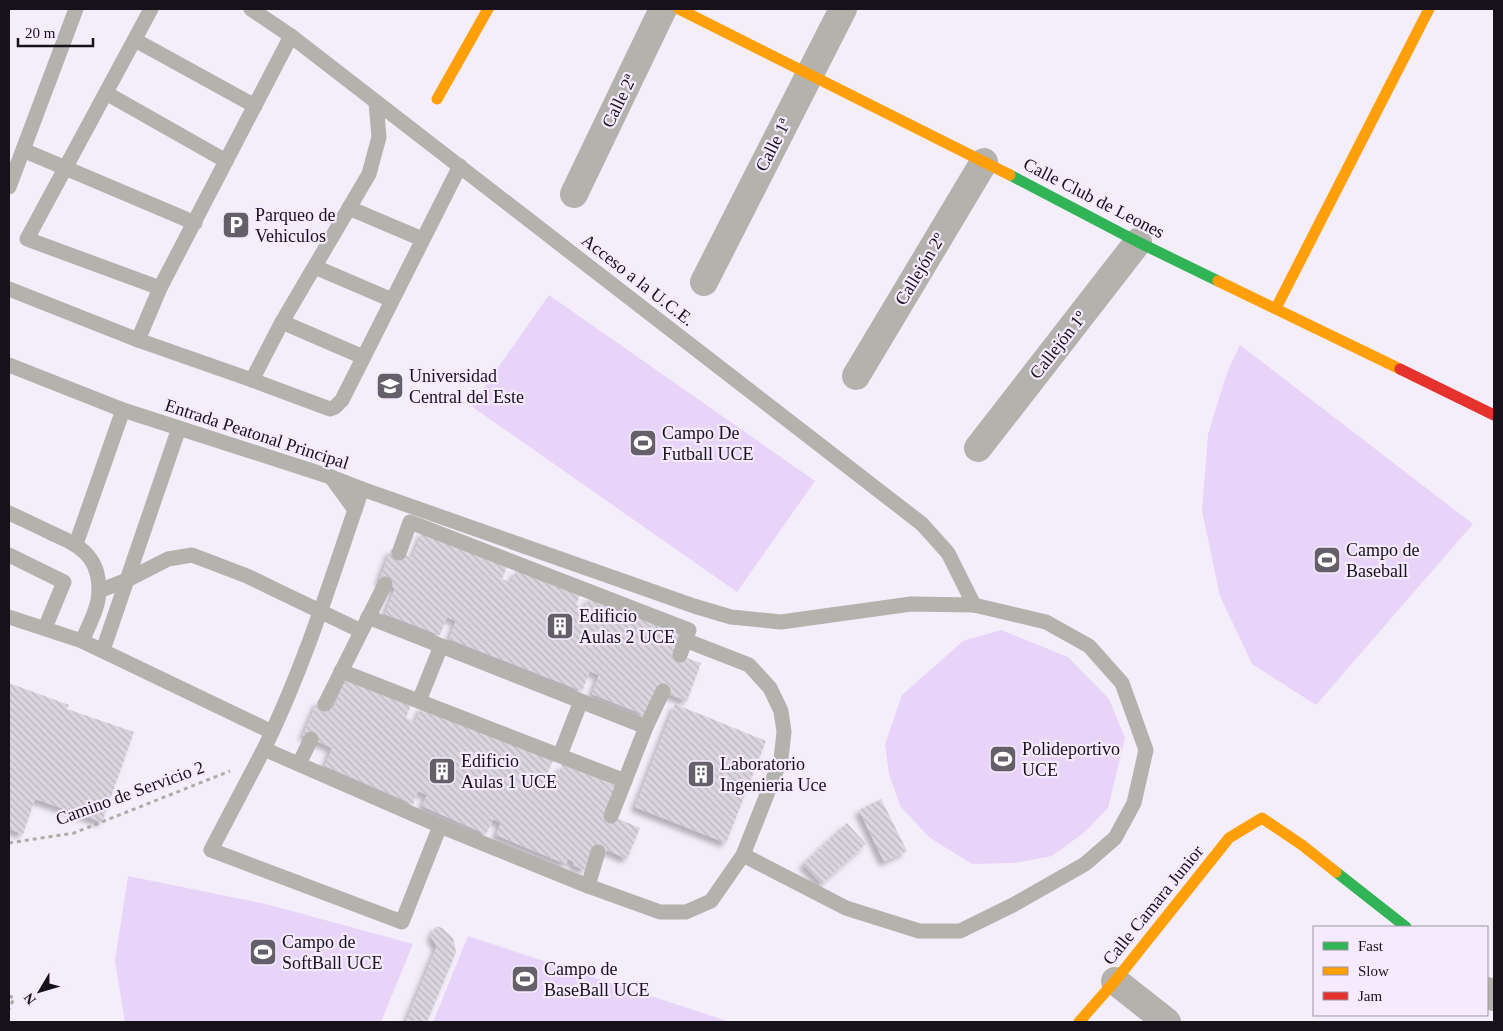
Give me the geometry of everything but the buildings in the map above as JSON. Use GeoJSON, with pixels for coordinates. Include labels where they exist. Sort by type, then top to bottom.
{"type":"FeatureCollection","features":[{"type":"Feature","properties":{"kind":"street"},"geometry":{"type":"LineString","coordinates":[[437,99],[488,9]]}},
{"type":"Feature","properties":{"kind":"street","name":"Calle 2ª"},"geometry":{"type":"LineString","coordinates":[[574,194],[663,9]]}},
{"type":"Feature","properties":{"kind":"street","name":"Calle Club de Leones"},"geometry":{"type":"LineString","coordinates":[[679,9],[810,73],[1138,242],[1494,415]]}},
{"type":"Feature","properties":{"kind":"street","name":"Calle 1ª"},"geometry":{"type":"LineString","coordinates":[[704,282],[843,9]]}},
{"type":"Feature","properties":{"kind":"street"},"geometry":{"type":"LineString","coordinates":[[1276,308],[1429,9]]}},
{"type":"Feature","properties":{"kind":"street","name":"Callejón 2º"},"geometry":{"type":"LineString","coordinates":[[856,376],[984,162]]}},
{"type":"Feature","properties":{"kind":"street","name":"Callejón 1º"},"geometry":{"type":"LineString","coordinates":[[978,448],[1138,242]]}},
{"type":"Feature","properties":{"kind":"street","name":"Calle Camara Junior"},"geometry":{"type":"LineString","coordinates":[[1079,1022],[1115,981],[1229,838],[1262,818],[1302,845],[1405,926]]}},
{"type":"Feature","properties":{"kind":"street"},"geometry":{"type":"LineString","coordinates":[[1115,981],[1167,1022]]}},
{"type":"Feature","properties":{"kind":"lane"},"geometry":{"type":"LineString","coordinates":[[9,187],[76,9]]}},
{"type":"Feature","properties":{"kind":"lane"},"geometry":{"type":"LineString","coordinates":[[151,9],[27,239],[160,288]]}},
{"type":"Feature","properties":{"kind":"lane","name":"Acceso a la U.C.E."},"geometry":{"type":"LineString","coordinates":[[251,9],[291,36],[922,524],[948,553],[974,605]]}},
{"type":"Feature","properties":{"kind":"lane"},"geometry":{"type":"LineString","coordinates":[[138,340],[160,288],[291,36]]}},
{"type":"Feature","properties":{"kind":"lane"},"geometry":{"type":"LineString","coordinates":[[135,40],[255,106]]}},
{"type":"Feature","properties":{"kind":"lane"},"geometry":{"type":"LineString","coordinates":[[106,93],[226,161]]}},
{"type":"Feature","properties":{"kind":"lane"},"geometry":{"type":"LineString","coordinates":[[252,380],[282,322],[369,174],[378,137],[376,102]]}},
{"type":"Feature","properties":{"kind":"lane"},"geometry":{"type":"LineString","coordinates":[[23,150],[194,223]]}},
{"type":"Feature","properties":{"kind":"lane"},"geometry":{"type":"LineString","coordinates":[[9,290],[138,340],[330,409],[342,400],[460,166]]}},
{"type":"Feature","properties":{"kind":"lane"},"geometry":{"type":"LineString","coordinates":[[349,208],[422,239]]}},
{"type":"Feature","properties":{"kind":"lane"},"geometry":{"type":"LineString","coordinates":[[315,267],[392,300]]}},
{"type":"Feature","properties":{"kind":"lane"},"geometry":{"type":"LineString","coordinates":[[282,322],[363,357]]}},
{"type":"Feature","properties":{"kind":"lane","name":"Entrada Peatonal Principal"},"geometry":{"type":"LineString","coordinates":[[9,365],[123,410],[331,477],[362,489],[319,618],[281,712],[211,850],[402,922],[440,826]]}},
{"type":"Feature","properties":{"kind":"lane"},"geometry":{"type":"LineString","coordinates":[[76,544],[123,410]]}},
{"type":"Feature","properties":{"kind":"lane"},"geometry":{"type":"LineString","coordinates":[[103,650],[179,428]]}},
{"type":"Feature","properties":{"kind":"lane"},"geometry":{"type":"LineString","coordinates":[[331,477],[355,510]]}},
{"type":"Feature","properties":{"kind":"lane"},"geometry":{"type":"LineString","coordinates":[[362,489],[731,618],[781,622],[911,604],[974,605],[1046,622],[1089,646],[1122,683],[1146,750],[1134,803],[1115,838],[1085,864],[1013,905],[960,931],[919,931],[846,908],[743,855]]}},
{"type":"Feature","properties":{"kind":"lane"},"geometry":{"type":"LineString","coordinates":[[399,552],[414,507]]}},
{"type":"Feature","properties":{"kind":"lane"},"geometry":{"type":"LineString","coordinates":[[9,513],[76,544],[89,557],[97,572],[99,591],[93,616],[82,641]]}},
{"type":"Feature","properties":{"kind":"lane"},"geometry":{"type":"LineString","coordinates":[[410,522],[689,630],[680,655]]}},
{"type":"Feature","properties":{"kind":"lane"},"geometry":{"type":"LineString","coordinates":[[9,555],[64,582],[45,628]]}},
{"type":"Feature","properties":{"kind":"lane"},"geometry":{"type":"LineString","coordinates":[[99,591],[128,580],[168,559],[192,555],[247,576],[319,618],[361,631]]}},
{"type":"Feature","properties":{"kind":"lane"},"geometry":{"type":"LineString","coordinates":[[325,704],[385,584]]}},
{"type":"Feature","properties":{"kind":"lane"},"geometry":{"type":"LineString","coordinates":[[9,617],[45,628],[103,650],[272,732]]}},
{"type":"Feature","properties":{"kind":"lane"},"geometry":{"type":"LineString","coordinates":[[368,617],[646,727]]}},
{"type":"Feature","properties":{"kind":"lane"},"geometry":{"type":"LineString","coordinates":[[261,754],[299,764],[440,826],[588,886],[660,912],[686,912],[711,901],[743,855],[781,759],[784,732],[781,711],[770,688],[749,665],[685,640]]}},
{"type":"Feature","properties":{"kind":"lane"},"geometry":{"type":"LineString","coordinates":[[419,701],[441,646]]}},
{"type":"Feature","properties":{"kind":"lane"},"geometry":{"type":"LineString","coordinates":[[341,671],[625,780]]}},
{"type":"Feature","properties":{"kind":"lane"},"geometry":{"type":"LineString","coordinates":[[611,816],[646,727],[663,692]]}},
{"type":"Feature","properties":{"kind":"lane"},"geometry":{"type":"LineString","coordinates":[[560,755],[580,702]]}},
{"type":"Feature","properties":{"kind":"lane"},"geometry":{"type":"LineString","coordinates":[[299,764],[311,739]]}},
{"type":"Feature","properties":{"kind":"lane"},"geometry":{"type":"LineString","coordinates":[[588,886],[598,852]]}},
{"type":"Feature","properties":{"kind":"path","name":"Camino de Servicio 2"},"geometry":{"type":"LineString","coordinates":[[9,844],[74,832],[261,754]]}},
{"type":"Feature","properties":{"kind":"path"},"geometry":{"type":"LineString","coordinates":[[9,996],[14,998],[9,1009]]}},
{"type":"Feature","properties":{"kind":"shaded area","name":"Campo De Futball UCE"},"geometry":{"type":"Polygon","coordinates":[[[549,295],[815,481],[737,592],[471,406],[549,295]]]}},
{"type":"Feature","properties":{"kind":"shaded area","name":"Campo de Baseball"},"geometry":{"type":"Polygon","coordinates":[[[1240,345],[1473,524],[1316,705],[1252,664],[1220,596],[1202,511],[1208,434],[1227,373],[1240,345]]]}},
{"type":"Feature","properties":{"kind":"shaded area","name":"Polideportivo UCE"},"geometry":{"type":"Polygon","coordinates":[[[1001,630],[1068,657],[1109,699],[1125,738],[1108,808],[1085,832],[1052,856],[1014,863],[972,864],[930,838],[900,806],[889,774],[885,744],[902,695],[963,641],[1001,630]]]}},
{"type":"Feature","properties":{"kind":"shaded area","name":"Campo de SoftBall UCE"},"geometry":{"type":"Polygon","coordinates":[[[128,876],[266,904],[413,944],[381,1022],[125,1022],[115,961],[128,876]]]}},
{"type":"Feature","properties":{"kind":"shaded area","name":"Campo de BaseBall UCE"},"geometry":{"type":"Polygon","coordinates":[[[468,936],[730,1022],[433,1022],[468,936]]]}},
{"type":"Feature","properties":{"kind":"traffic: fast"},"geometry":{"type":"LineString","coordinates":[[1010,175],[1138,242],[1218,281]]}},
{"type":"Feature","properties":{"kind":"traffic: fast"},"geometry":{"type":"LineString","coordinates":[[1336,872],[1405,926]]}},
{"type":"Feature","properties":{"kind":"traffic: slow"},"geometry":{"type":"LineString","coordinates":[[437,99],[488,9]]}},
{"type":"Feature","properties":{"kind":"traffic: slow"},"geometry":{"type":"LineString","coordinates":[[679,9],[1010,175]]}},
{"type":"Feature","properties":{"kind":"traffic: slow"},"geometry":{"type":"LineString","coordinates":[[1276,308],[1429,9]]}},
{"type":"Feature","properties":{"kind":"traffic: slow"},"geometry":{"type":"LineString","coordinates":[[1218,281],[1400,369]]}},
{"type":"Feature","properties":{"kind":"traffic: slow"},"geometry":{"type":"LineString","coordinates":[[1079,1022],[1115,981],[1229,838],[1262,818],[1302,845],[1336,872]]}},
{"type":"Feature","properties":{"kind":"traffic: jam"},"geometry":{"type":"LineString","coordinates":[[1400,369],[1494,415]]}},
{"type":"Feature","properties":{"kind":"place","name":"Parqueo de Vehiculos"},"geometry":{"type":"Point","coordinates":[236,225]}},
{"type":"Feature","properties":{"kind":"place","name":"Universidad Central del Este"},"geometry":{"type":"Point","coordinates":[390,386]}},
{"type":"Feature","properties":{"kind":"place","name":"Campo De Futball UCE"},"geometry":{"type":"Point","coordinates":[643,443]}},
{"type":"Feature","properties":{"kind":"place","name":"Campo de Baseball"},"geometry":{"type":"Point","coordinates":[1327,560]}},
{"type":"Feature","properties":{"kind":"place","name":"Edificio Aulas 2 UCE"},"geometry":{"type":"Point","coordinates":[560,626]}},
{"type":"Feature","properties":{"kind":"place","name":"Polideportivo UCE"},"geometry":{"type":"Point","coordinates":[1003,759]}},
{"type":"Feature","properties":{"kind":"place","name":"Edificio Aulas 1 UCE"},"geometry":{"type":"Point","coordinates":[442,771]}},
{"type":"Feature","properties":{"kind":"place","name":"Laboratorio Ingenieria Uce"},"geometry":{"type":"Point","coordinates":[701,774]}},
{"type":"Feature","properties":{"kind":"place","name":"Campo de SoftBall UCE"},"geometry":{"type":"Point","coordinates":[263,952]}},
{"type":"Feature","properties":{"kind":"place","name":"Campo de BaseBall UCE"},"geometry":{"type":"Point","coordinates":[525,979]}}]}
